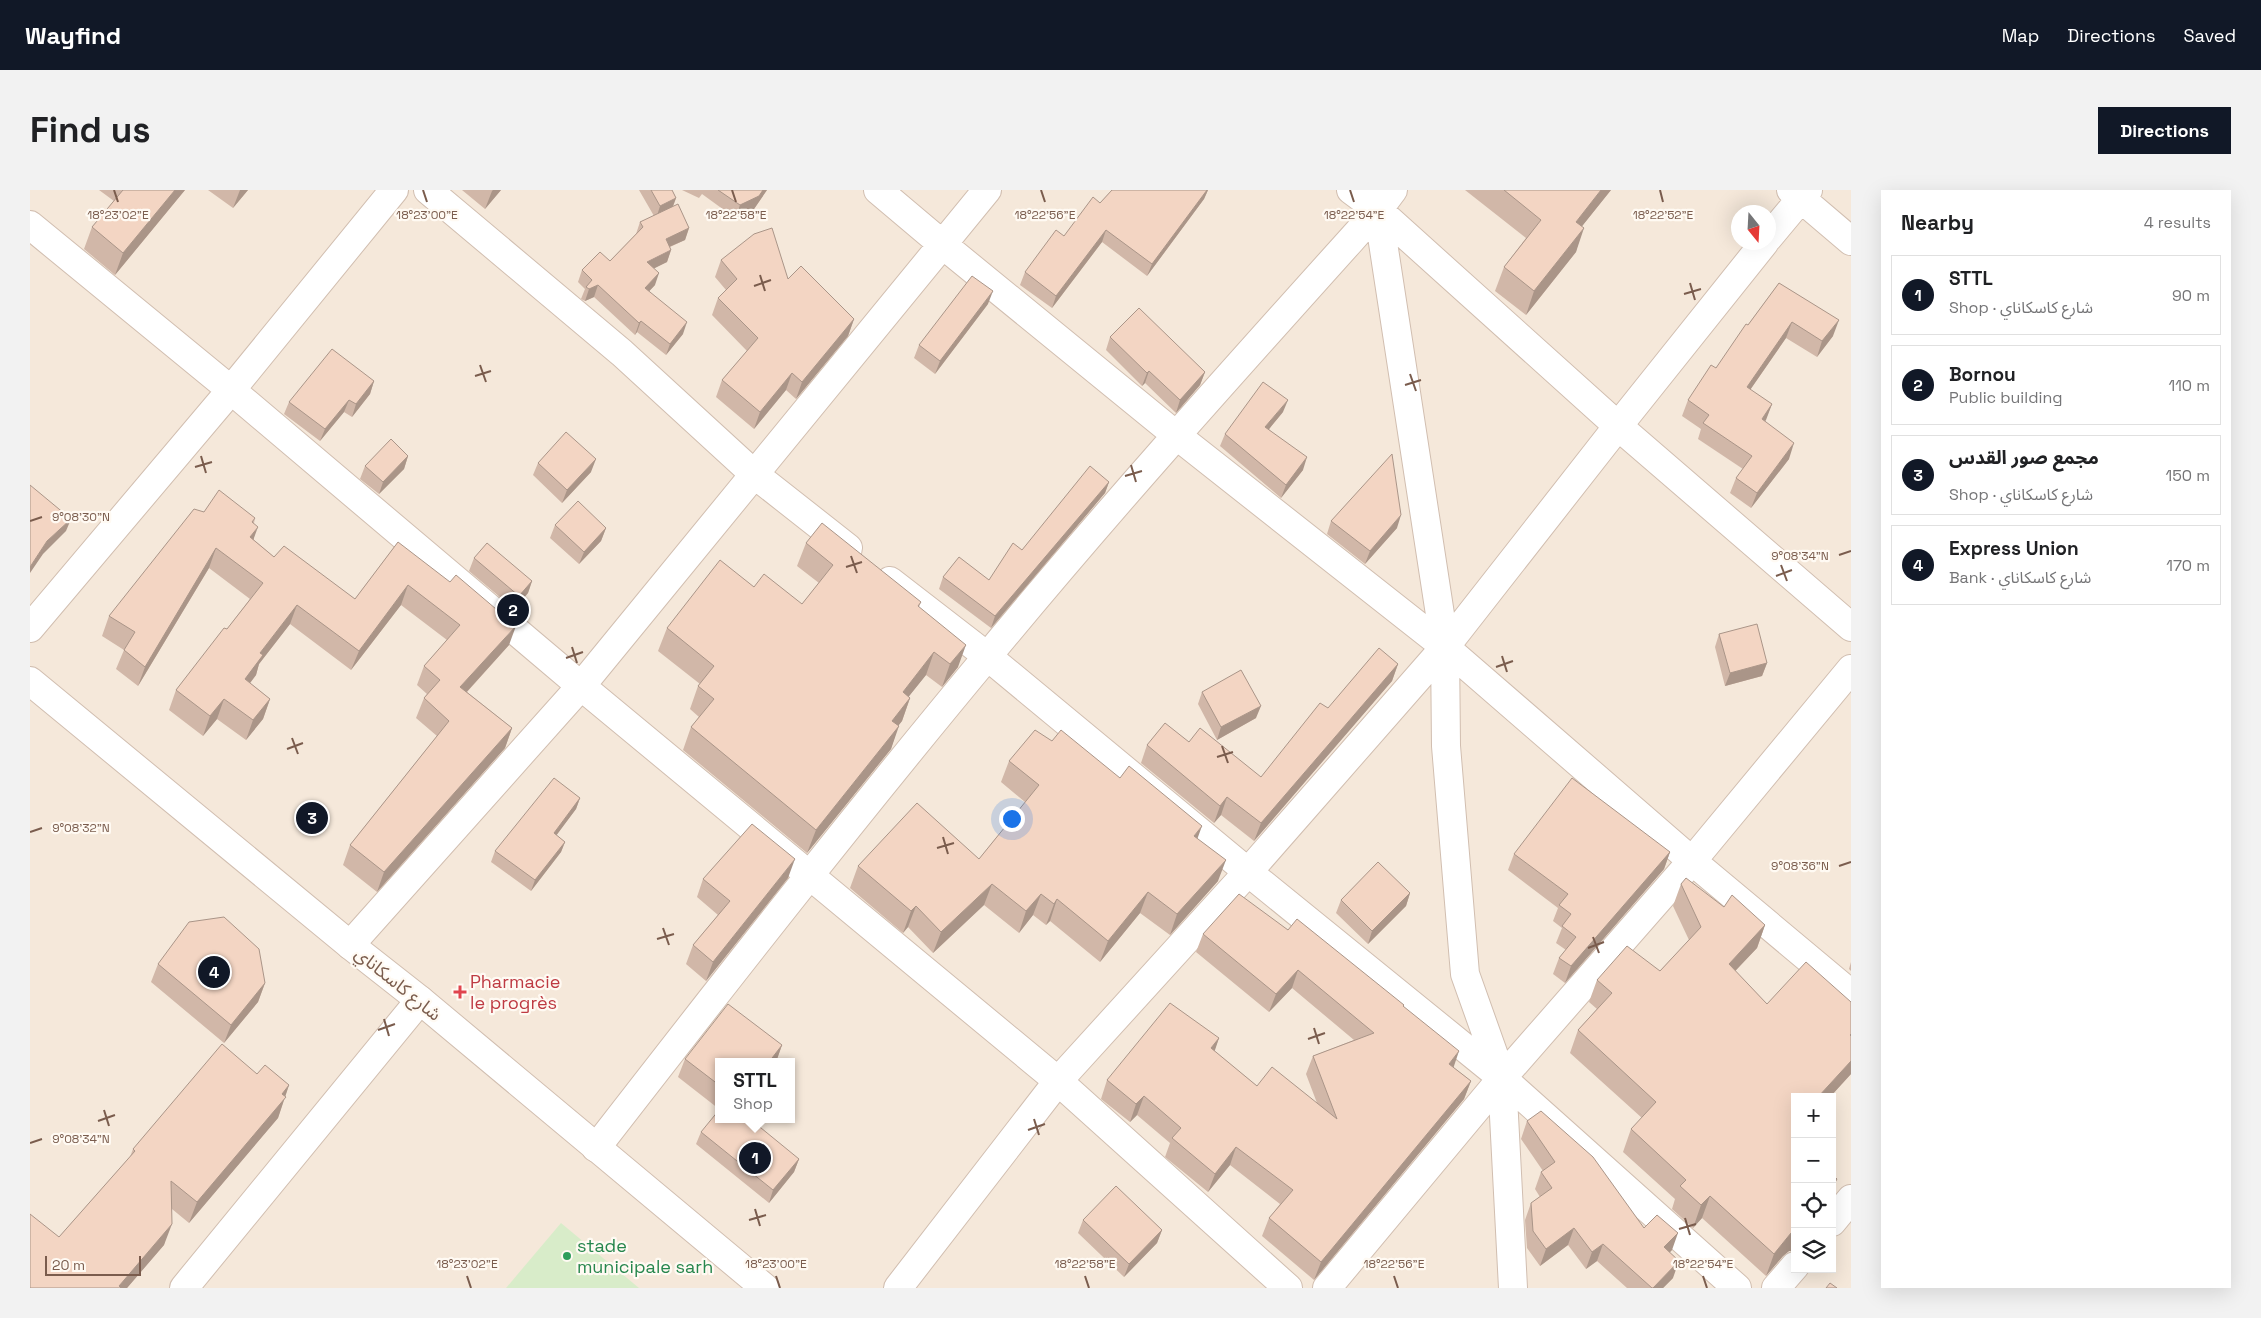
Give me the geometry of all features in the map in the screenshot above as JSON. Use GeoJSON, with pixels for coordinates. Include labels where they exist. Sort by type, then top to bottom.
{"type":"FeatureCollection","features":[{"type":"Feature","properties":{"kind":"street"},"geometry":{"type":"LineString","coordinates":[[30,628],[231,390],[394,190]]}},
{"type":"Feature","properties":{"kind":"street"},"geometry":{"type":"LineString","coordinates":[[428,190],[622,353],[754,474],[987,656],[1248,872],[1502,1078],[1736,1288]]}},
{"type":"Feature","properties":{"kind":"street"},"geometry":{"type":"LineString","coordinates":[[878,190],[1176,435],[1446,647],[1692,861],[1851,994]]}},
{"type":"Feature","properties":{"kind":"street"},"geometry":{"type":"LineString","coordinates":[[350,945],[581,686],[987,190]]}},
{"type":"Feature","properties":{"kind":"street"},"geometry":{"type":"LineString","coordinates":[[1351,190],[1384,197],[1618,426],[1851,627]]}},
{"type":"Feature","properties":{"kind":"street"},"geometry":{"type":"LineString","coordinates":[[1776,227],[1800,193],[1851,241]]}},
{"type":"Feature","properties":{"kind":"street"},"geometry":{"type":"LineString","coordinates":[[596,1148],[808,876],[987,656],[1176,435],[1384,197]]}},
{"type":"Feature","properties":{"kind":"street"},"geometry":{"type":"LineString","coordinates":[[1384,197],[1446,647],[1446,746],[1465,974],[1502,1078],[1512,1288]]}},
{"type":"Feature","properties":{"kind":"street"},"geometry":{"type":"LineString","coordinates":[[30,225],[231,390],[808,876],[1058,1081],[1288,1288]]}},
{"type":"Feature","properties":{"kind":"street"},"geometry":{"type":"LineString","coordinates":[[898,1288],[1058,1081],[1248,872],[1446,647],[1618,426],[1759,250]]}},
{"type":"Feature","properties":{"kind":"street"},"geometry":{"type":"LineString","coordinates":[[1326,1288],[1502,1078],[1692,861],[1851,669]]}},
{"type":"Feature","properties":{"kind":"street","name":"شارع كاسكاناي"},"geometry":{"type":"LineString","coordinates":[[30,681],[350,945],[420,1000],[765,1288]]}},
{"type":"Feature","properties":{"kind":"street"},"geometry":{"type":"LineString","coordinates":[[184,1288],[420,1000]]}},
{"type":"Feature","properties":{"kind":"street"},"geometry":{"type":"LineString","coordinates":[[1836,1217],[1851,1199]]}},
{"type":"Feature","properties":{"kind":"street"},"geometry":{"type":"LineString","coordinates":[[1776,1288],[1791,1271]]}},
{"type":"Feature","properties":{"kind":"shaded area"},"geometry":{"type":"Polygon","coordinates":[[[30,190],[1851,190],[1851,1288],[30,1288],[30,190]]]}},
{"type":"Feature","properties":{"kind":"green space","name":"stade municipale sarh"},"geometry":{"type":"Polygon","coordinates":[[[561,1223],[639,1288],[506,1288],[561,1223]]]}},
{"type":"Feature","properties":{"kind":"building"},"geometry":{"type":"Polygon","coordinates":[[[123,190],[175,190],[123,253],[92,227],[123,190]]]}},
{"type":"Feature","properties":{"kind":"building"},"geometry":{"type":"Polygon","coordinates":[[[651,190],[672,190],[676,198],[660,206],[651,190]]]}},
{"type":"Feature","properties":{"kind":"building"},"geometry":{"type":"Polygon","coordinates":[[[718,190],[763,190],[759,196],[740,205],[718,190]]]}},
{"type":"Feature","properties":{"kind":"building"},"geometry":{"type":"Polygon","coordinates":[[[1112,190],[1207,190],[1152,264],[1106,230],[1056,296],[1025,272],[1056,230],[1064,236],[1093,197],[1100,203],[1112,190]]]}},
{"type":"Feature","properties":{"kind":"building"},"geometry":{"type":"Polygon","coordinates":[[[1504,190],[1601,190],[1576,222],[1584,228],[1534,291],[1504,267],[1541,220],[1504,190]]]}},
{"type":"Feature","properties":{"kind":"building"},"geometry":{"type":"Polygon","coordinates":[[[678,204],[689,228],[666,239],[671,250],[647,262],[659,273],[645,288],[687,322],[670,344],[641,321],[639,323],[598,285],[589,289],[586,287],[592,280],[582,270],[600,252],[610,261],[643,227],[640,222],[678,204]]]}},
{"type":"Feature","properties":{"kind":"building"},"geometry":{"type":"Polygon","coordinates":[[[772,228],[788,279],[801,266],[854,319],[802,382],[792,373],[760,412],[722,380],[758,338],[718,298],[737,279],[721,260],[754,234],[772,228]]]}},
{"type":"Feature","properties":{"kind":"building"},"geometry":{"type":"Polygon","coordinates":[[[972,276],[993,291],[940,361],[919,345],[972,276]]]}},
{"type":"Feature","properties":{"kind":"building"},"geometry":{"type":"Polygon","coordinates":[[[1779,283],[1839,320],[1822,341],[1792,322],[1747,387],[1772,404],[1762,419],[1794,443],[1757,493],[1736,478],[1752,456],[1703,423],[1709,415],[1688,400],[1711,365],[1716,368],[1746,324],[1748,325],[1779,283]]]}},
{"type":"Feature","properties":{"kind":"building"},"geometry":{"type":"Polygon","coordinates":[[[1139,308],[1205,372],[1180,400],[1149,371],[1147,373],[1110,337],[1139,308]]]}},
{"type":"Feature","properties":{"kind":"building"},"geometry":{"type":"Polygon","coordinates":[[[332,349],[374,381],[356,404],[349,400],[325,429],[289,402],[332,349]]]}},
{"type":"Feature","properties":{"kind":"building"},"geometry":{"type":"Polygon","coordinates":[[[1263,382],[1288,400],[1265,427],[1307,457],[1286,485],[1225,434],[1263,382]]]}},
{"type":"Feature","properties":{"kind":"building"},"geometry":{"type":"Polygon","coordinates":[[[566,432],[596,459],[567,490],[538,463],[566,432]]]}},
{"type":"Feature","properties":{"kind":"building"},"geometry":{"type":"Polygon","coordinates":[[[391,439],[408,456],[383,482],[365,466],[391,439]]]}},
{"type":"Feature","properties":{"kind":"building"},"geometry":{"type":"Polygon","coordinates":[[[1392,454],[1401,515],[1370,551],[1331,521],[1392,454]]]}},
{"type":"Feature","properties":{"kind":"building"},"geometry":{"type":"Polygon","coordinates":[[[1090,466],[1109,482],[995,616],[943,577],[959,557],[989,580],[1013,543],[1022,550],[1090,466]]]}},
{"type":"Feature","properties":{"kind":"building"},"geometry":{"type":"Polygon","coordinates":[[[30,485],[71,519],[47,541],[30,567],[30,485]]]}},
{"type":"Feature","properties":{"kind":"building"},"geometry":{"type":"Polygon","coordinates":[[[219,490],[255,518],[252,522],[258,527],[250,537],[274,557],[284,546],[355,599],[398,542],[450,582],[456,575],[516,626],[460,687],[512,728],[384,872],[350,845],[449,721],[424,698],[440,680],[424,666],[460,625],[408,585],[359,651],[297,605],[260,653],[263,655],[245,679],[270,699],[253,720],[224,699],[210,716],[176,690],[224,628],[227,629],[263,583],[216,548],[145,667],[124,650],[135,632],[109,616],[194,509],[204,512],[219,490]]]}},
{"type":"Feature","properties":{"kind":"building"},"geometry":{"type":"Polygon","coordinates":[[[578,501],[606,528],[584,552],[555,525],[578,501]]]}},
{"type":"Feature","properties":{"kind":"building"},"geometry":{"type":"Polygon","coordinates":[[[822,523],[921,602],[918,606],[966,645],[950,664],[934,652],[903,692],[910,698],[892,721],[899,726],[816,830],[691,727],[714,699],[698,686],[714,666],[667,628],[720,560],[754,587],[764,574],[802,604],[833,565],[806,543],[822,523]]]}},
{"type":"Feature","properties":{"kind":"building"},"geometry":{"type":"Polygon","coordinates":[[[487,543],[532,581],[519,596],[474,558],[487,543]]]}},
{"type":"Feature","properties":{"kind":"building"},"geometry":{"type":"Polygon","coordinates":[[[1757,624],[1767,663],[1730,673],[1719,634],[1757,624]]]}},
{"type":"Feature","properties":{"kind":"building"},"geometry":{"type":"Polygon","coordinates":[[[1379,648],[1398,664],[1261,823],[1227,797],[1220,806],[1147,745],[1165,723],[1189,742],[1200,728],[1261,777],[1320,703],[1328,708],[1379,648]]]}},
{"type":"Feature","properties":{"kind":"building"},"geometry":{"type":"Polygon","coordinates":[[[1241,670],[1261,706],[1221,727],[1202,692],[1241,670]]]}},
{"type":"Feature","properties":{"kind":"building"},"geometry":{"type":"Polygon","coordinates":[[[1035,730],[1052,741],[1061,730],[1120,778],[1129,766],[1202,826],[1194,836],[1226,860],[1177,914],[1148,892],[1108,941],[1057,899],[1054,904],[1041,894],[1026,911],[992,884],[941,932],[916,906],[911,911],[858,866],[917,803],[979,859],[1039,785],[1009,761],[1035,730]]]}},
{"type":"Feature","properties":{"kind":"building"},"geometry":{"type":"Polygon","coordinates":[[[554,778],[580,798],[554,833],[565,842],[535,880],[495,851],[554,778]]]}},
{"type":"Feature","properties":{"kind":"building"},"geometry":{"type":"Polygon","coordinates":[[[1572,778],[1670,852],[1571,966],[1559,958],[1576,937],[1562,926],[1571,914],[1559,905],[1568,894],[1514,854],[1572,778]]]}},
{"type":"Feature","properties":{"kind":"building"},"geometry":{"type":"Polygon","coordinates":[[[752,824],[795,859],[713,962],[693,945],[730,901],[703,879],[752,824]]]}},
{"type":"Feature","properties":{"kind":"building"},"geometry":{"type":"Polygon","coordinates":[[[1378,862],[1410,893],[1372,931],[1341,900],[1378,862]]]}},
{"type":"Feature","properties":{"kind":"building"},"geometry":{"type":"Polygon","coordinates":[[[1686,878],[1724,907],[1732,895],[1765,925],[1729,964],[1767,1004],[1806,962],[1851,1002],[1851,1061],[1822,1093],[1791,1093],[1791,1233],[1774,1254],[1710,1196],[1701,1205],[1680,1186],[1686,1180],[1631,1129],[1656,1102],[1578,1030],[1612,993],[1597,980],[1627,946],[1660,971],[1701,927],[1681,884],[1686,878]]]}},
{"type":"Feature","properties":{"kind":"building"},"geometry":{"type":"Polygon","coordinates":[[[1239,894],[1288,930],[1297,919],[1404,1005],[1459,1051],[1449,1064],[1471,1081],[1321,1262],[1269,1218],[1293,1190],[1236,1147],[1215,1174],[1172,1138],[1181,1128],[1144,1096],[1136,1104],[1107,1080],[1170,1003],[1219,1038],[1211,1048],[1257,1086],[1272,1067],[1337,1119],[1313,1056],[1374,1033],[1298,970],[1276,994],[1203,934],[1239,894]]]}},
{"type":"Feature","properties":{"kind":"building"},"geometry":{"type":"Polygon","coordinates":[[[224,917],[259,949],[265,983],[231,1025],[158,964],[189,922],[224,917]]]}},
{"type":"Feature","properties":{"kind":"building"},"geometry":{"type":"Polygon","coordinates":[[[728,1004],[782,1045],[772,1058],[715,1058],[715,1082],[685,1059],[728,1004]]]}},
{"type":"Feature","properties":{"kind":"building"},"geometry":{"type":"Polygon","coordinates":[[[222,1044],[257,1074],[265,1065],[289,1085],[282,1094],[286,1097],[197,1202],[171,1181],[172,1224],[119,1286],[121,1288],[30,1288],[30,1214],[59,1237],[135,1151],[133,1149],[222,1044]]]}},
{"type":"Feature","properties":{"kind":"building"},"geometry":{"type":"Polygon","coordinates":[[[1541,1111],[1593,1157],[1644,1228],[1657,1215],[1678,1233],[1664,1247],[1679,1261],[1653,1288],[1603,1244],[1592,1252],[1574,1228],[1546,1249],[1533,1231],[1531,1203],[1552,1188],[1541,1172],[1555,1162],[1527,1121],[1541,1111]]]}},
{"type":"Feature","properties":{"kind":"building"},"geometry":{"type":"Polygon","coordinates":[[[715,1115],[715,1123],[755,1123],[799,1159],[773,1190],[701,1132],[715,1115]]]}},
{"type":"Feature","properties":{"kind":"building"},"geometry":{"type":"Polygon","coordinates":[[[1116,1186],[1162,1230],[1129,1264],[1083,1220],[1116,1186]]]}},
{"type":"Feature","properties":{"kind":"building"},"geometry":{"type":"Polygon","coordinates":[[[1830,1283],[1837,1288],[1826,1288],[1830,1283]]]}},
{"type":"Feature","properties":{"kind":"place","name":"Bornou"},"geometry":{"type":"Point","coordinates":[513,610]}},
{"type":"Feature","properties":{"kind":"place","name":"مجمع صور القدس"},"geometry":{"type":"Point","coordinates":[312,818]}},
{"type":"Feature","properties":{"kind":"place","name":"Express Union"},"geometry":{"type":"Point","coordinates":[214,972]}},
{"type":"Feature","properties":{"kind":"place","name":"Pharmacie le progrès"},"geometry":{"type":"Point","coordinates":[460,992]}},
{"type":"Feature","properties":{"kind":"place","name":"STTL"},"geometry":{"type":"Point","coordinates":[755,1158]}},
{"type":"Feature","properties":{"kind":"place","name":"stade municipale sarh"},"geometry":{"type":"Point","coordinates":[567,1256]}}]}
